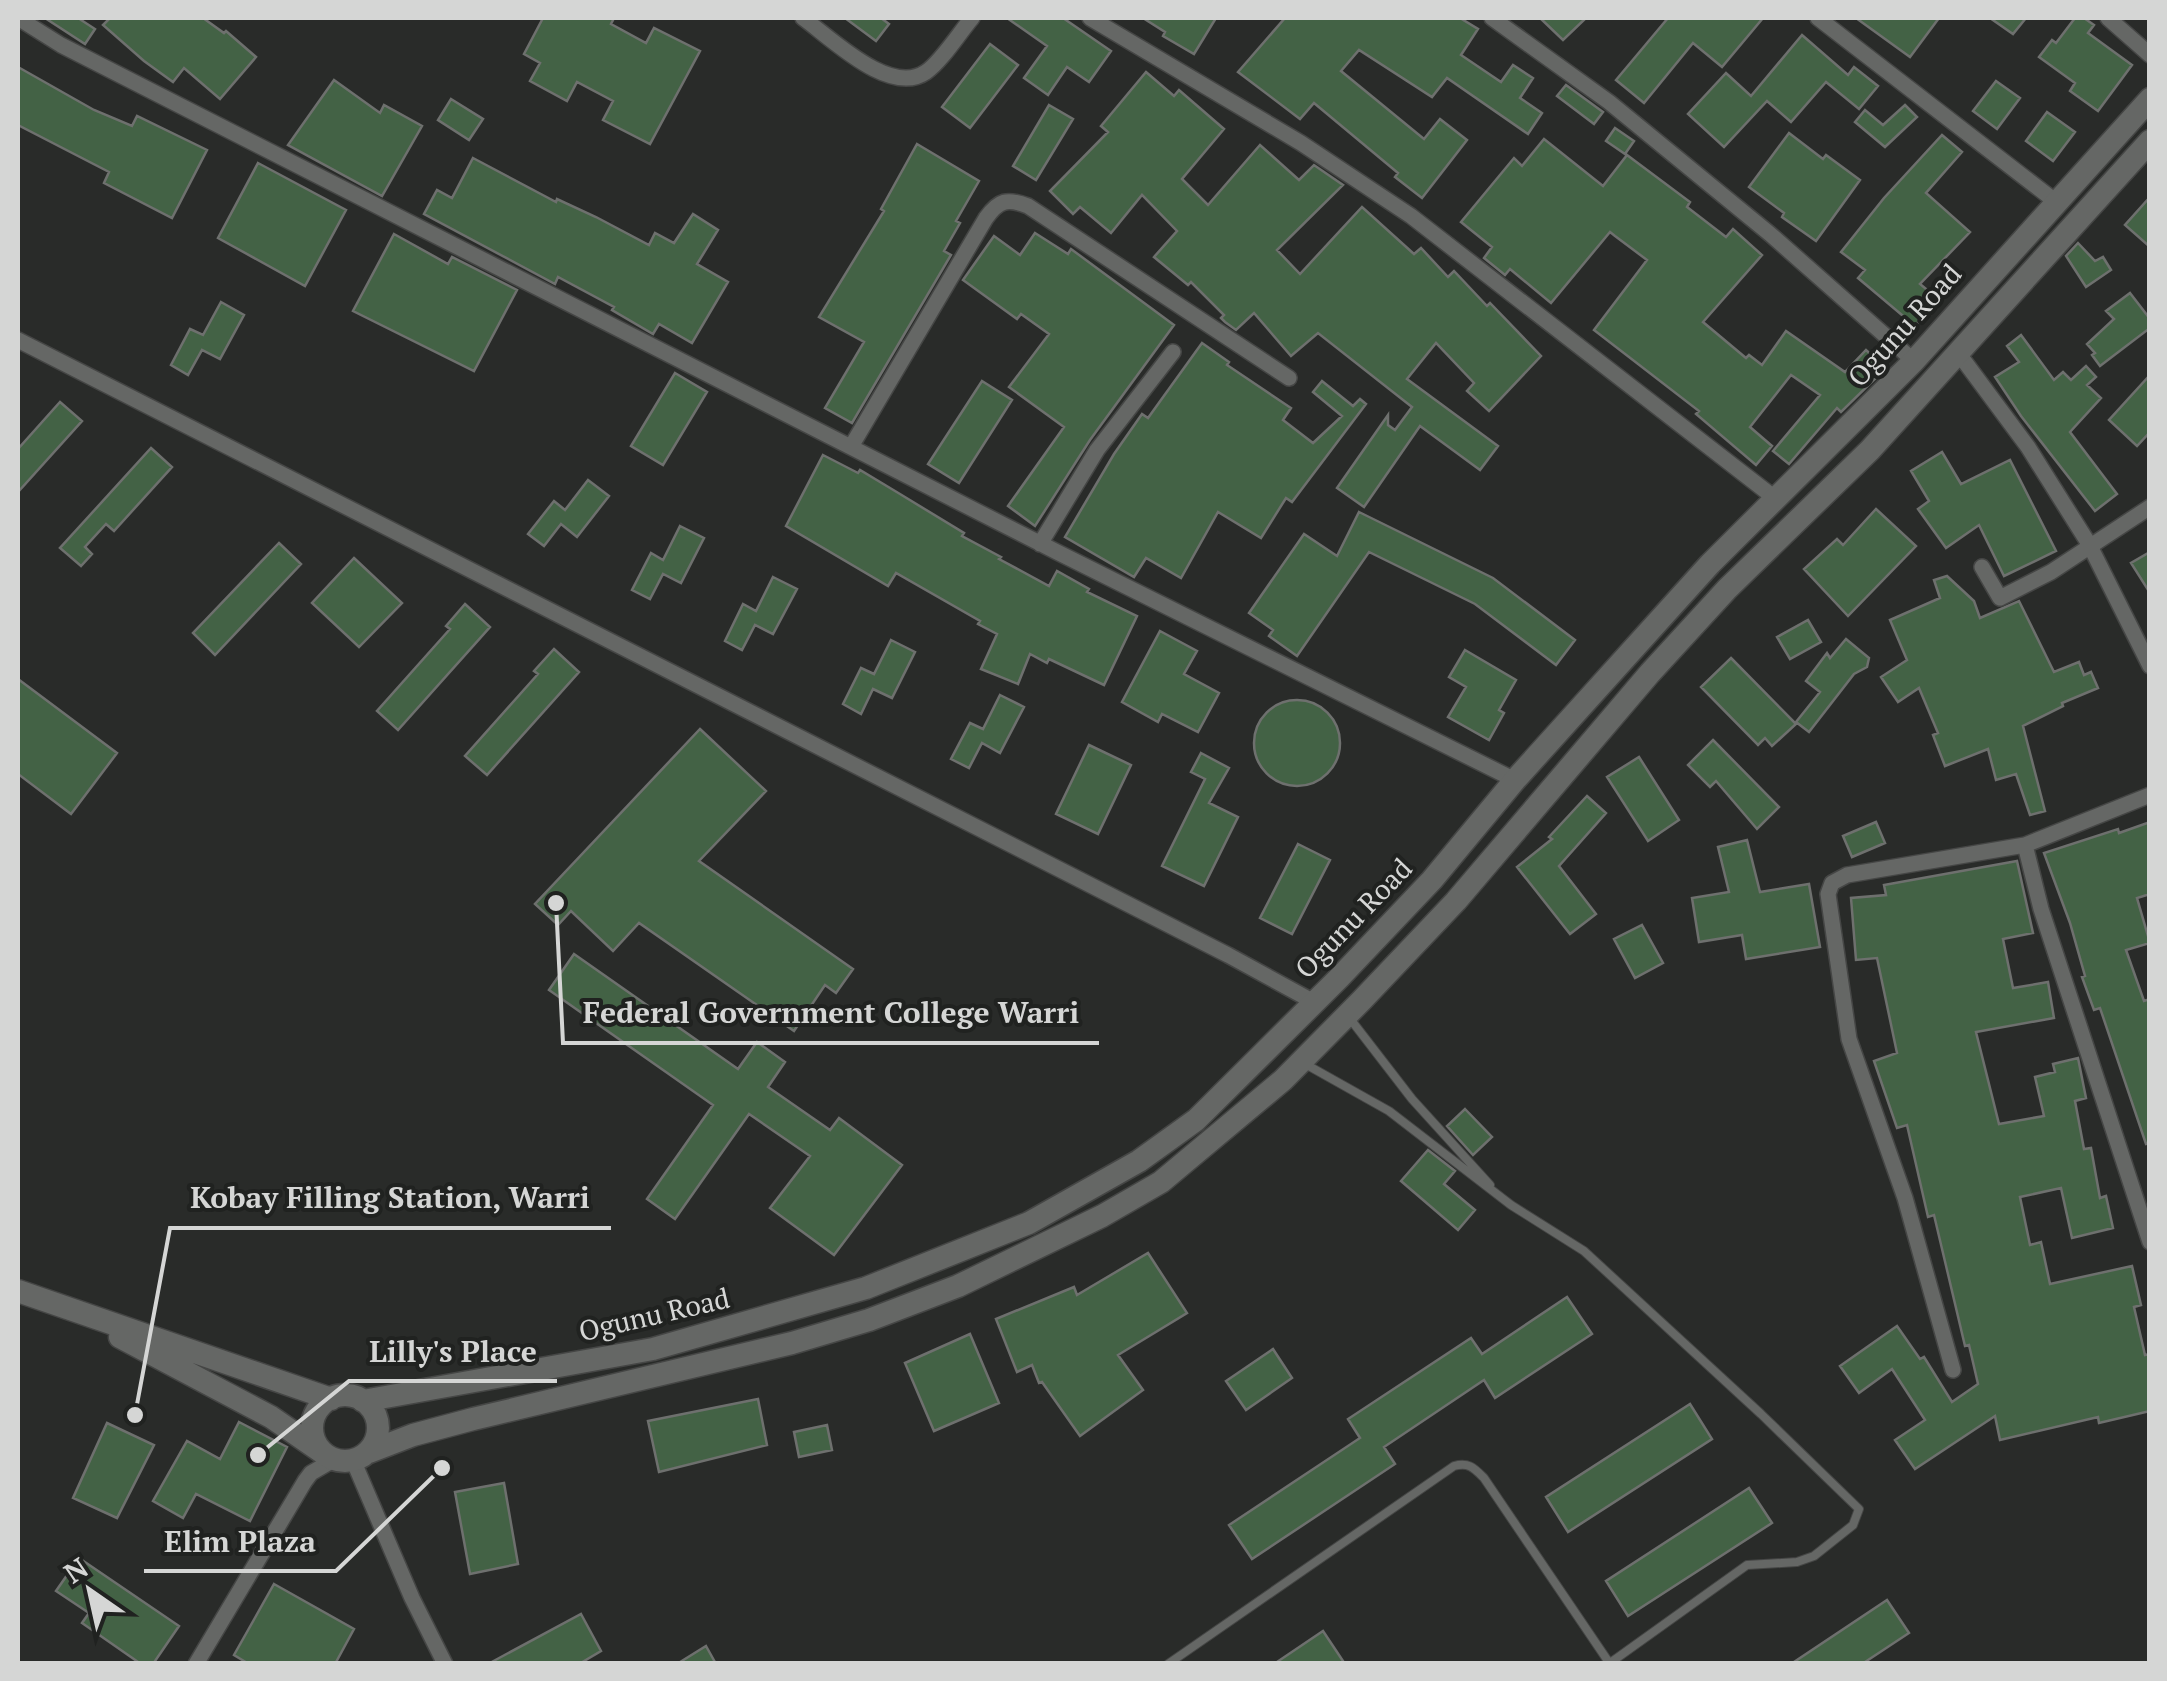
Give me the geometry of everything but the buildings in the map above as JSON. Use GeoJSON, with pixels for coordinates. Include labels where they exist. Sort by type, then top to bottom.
{"type":"FeatureCollection","features":[{"type":"Feature","properties":{"kind":"main road","name":"Ogunu Road"},"geometry":{"type":"LineString","coordinates":[[364,1400],[653,1348],[866,1288],[1029,1223],[1139,1161],[1196,1120],[1432,880],[1515,780],[1710,564],[1914,361],[2150,99]]}},
{"type":"Feature","properties":{"kind":"main road"},"geometry":{"type":"LineString","coordinates":[[77,1314],[346,1457],[473,1419],[869,1320],[958,1286],[1102,1216],[1161,1182],[1213,1142],[1302,1062],[1456,901],[1650,672],[1870,450],[2150,140]]}},
{"type":"Feature","properties":{"kind":"main road"},"geometry":{"type":"LineString","coordinates":[[1997,266],[2021,284]]}},
{"type":"Feature","properties":{"kind":"main road"},"geometry":{"type":"LineString","coordinates":[[18,1291],[330,1399],[353,1396],[364,1400],[372,1409],[378,1430],[346,1457]]}},
{"type":"Feature","properties":{"kind":"main road"},"geometry":{"type":"LineString","coordinates":[[330,1399],[315,1415],[314,1438],[346,1457]]}},
{"type":"Feature","properties":{"kind":"street"},"geometry":{"type":"LineString","coordinates":[[18,18],[79,54],[1040,544],[1515,780]]}},
{"type":"Feature","properties":{"kind":"street"},"geometry":{"type":"LineString","coordinates":[[803,18],[881,74],[903,80],[926,73],[972,18]]}},
{"type":"Feature","properties":{"kind":"street"},"geometry":{"type":"LineString","coordinates":[[1090,18],[1301,142],[1411,216],[1776,499]]}},
{"type":"Feature","properties":{"kind":"street"},"geometry":{"type":"LineString","coordinates":[[1492,18],[1624,114],[1770,234],[1914,361]]}},
{"type":"Feature","properties":{"kind":"street"},"geometry":{"type":"LineString","coordinates":[[1818,18],[2055,201]]}},
{"type":"Feature","properties":{"kind":"street"},"geometry":{"type":"LineString","coordinates":[[2108,18],[2150,55]]}},
{"type":"Feature","properties":{"kind":"street"},"geometry":{"type":"LineString","coordinates":[[852,445],[986,218],[996,204],[1010,200],[1028,206],[1288,378]]}},
{"type":"Feature","properties":{"kind":"street"},"geometry":{"type":"LineString","coordinates":[[18,340],[1194,937],[1314,1002]]}},
{"type":"Feature","properties":{"kind":"street"},"geometry":{"type":"LineString","coordinates":[[1040,544],[1097,450],[1173,352]]}},
{"type":"Feature","properties":{"kind":"street"},"geometry":{"type":"LineString","coordinates":[[1960,354],[2028,447],[2090,544],[2150,666]]}},
{"type":"Feature","properties":{"kind":"street"},"geometry":{"type":"LineString","coordinates":[[1982,567],[2000,598],[2051,572],[2150,507]]}},
{"type":"Feature","properties":{"kind":"street"},"geometry":{"type":"LineString","coordinates":[[1953,1370],[1905,1198],[1850,1039],[1828,894],[1832,883],[1847,875],[2025,845],[2150,795]]}},
{"type":"Feature","properties":{"kind":"street"},"geometry":{"type":"LineString","coordinates":[[2025,845],[2041,909],[2150,1242]]}},
{"type":"Feature","properties":{"kind":"street"},"geometry":{"type":"LineString","coordinates":[[196,1664],[311,1473],[346,1457],[446,1664]]}},
{"type":"Feature","properties":{"kind":"lane"},"geometry":{"type":"LineString","coordinates":[[1347,1014],[1468,1164],[1511,1206]]}},
{"type":"Feature","properties":{"kind":"lane"},"geometry":{"type":"LineString","coordinates":[[1168,1664],[1454,1466],[1472,1466],[1484,1478],[1610,1663],[1747,1566],[1797,1562],[1814,1556],[1853,1524],[1859,1509],[1584,1252],[1511,1206],[1389,1111],[1302,1062]]}},
{"type":"Feature","properties":{"kind":"place","name":"Federal Government College Warri"},"geometry":{"type":"Point","coordinates":[556,903]}},
{"type":"Feature","properties":{"kind":"place","name":"Kobay Filling Station, Warri"},"geometry":{"type":"Point","coordinates":[135,1415]}},
{"type":"Feature","properties":{"kind":"place","name":"Lilly's Place"},"geometry":{"type":"Point","coordinates":[258,1455]}},
{"type":"Feature","properties":{"kind":"place","name":"Elim Plaza"},"geometry":{"type":"Point","coordinates":[442,1468]}}]}
